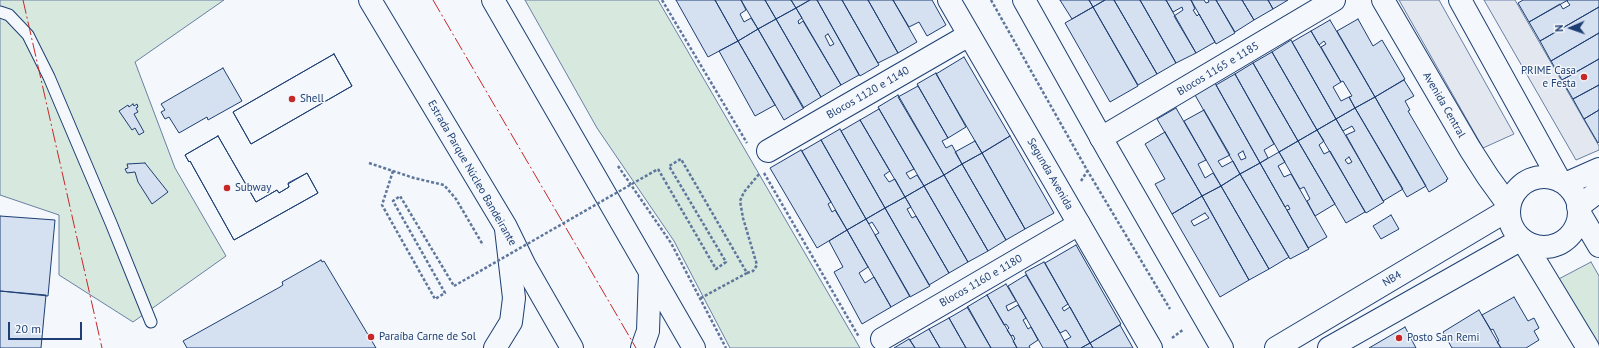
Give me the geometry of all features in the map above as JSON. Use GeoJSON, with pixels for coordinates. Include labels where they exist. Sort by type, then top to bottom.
{"type":"FeatureCollection","features":[{"type":"Feature","properties":{"kind":"main road","name":"Estrada Parque Núcleo Bandeirante"},"geometry":{"type":"LineString","coordinates":[[370,0],[506,228],[524,266],[572,348]]}},
{"type":"Feature","properties":{"kind":"main road"},"geometry":{"type":"LineString","coordinates":[[494,0],[694,348]]}},
{"type":"Feature","properties":{"kind":"main road","name":"Segunda Avenida"},"geometry":{"type":"LineString","coordinates":[[949,0],[1079,224],[1158,345]]}},
{"type":"Feature","properties":{"kind":"main road"},"geometry":{"type":"LineString","coordinates":[[1024,0],[1104,144],[1222,348]]}},
{"type":"Feature","properties":{"kind":"main road","name":"Blocos 1165 e 1185"},"geometry":{"type":"LineString","coordinates":[[1104,144],[1334,0]]}},
{"type":"Feature","properties":{"kind":"main road","name":"Avenida Central"},"geometry":{"type":"LineString","coordinates":[[1383,0],[1470,149],[1509,208]]}},
{"type":"Feature","properties":{"kind":"main road"},"geometry":{"type":"LineString","coordinates":[[1460,0],[1562,182],[1572,191],[1577,201],[1579,210],[1599,246]]}},
{"type":"Feature","properties":{"kind":"main road","name":"Blocos 1120 e 1140"},"geometry":{"type":"LineString","coordinates":[[765,160],[969,35]]}},
{"type":"Feature","properties":{"kind":"main road"},"geometry":{"type":"LineString","coordinates":[[1588,348],[1523,242],[1510,224],[1509,208],[1516,190],[1524,183],[1534,178],[1545,177],[1562,182],[1599,169]]}},
{"type":"Feature","properties":{"kind":"main road"},"geometry":{"type":"LineString","coordinates":[[1329,348],[1523,242],[1546,248],[1556,246],[1566,240],[1575,227],[1579,210],[1599,191]]}},
{"type":"Feature","properties":{"kind":"main road","name":"NB4"},"geometry":{"type":"LineString","coordinates":[[1276,348],[1509,208]]}},
{"type":"Feature","properties":{"kind":"main road","name":"Blocos 1160 e 1180"},"geometry":{"type":"LineString","coordinates":[[882,339],[1079,224]]}},
{"type":"Feature","properties":{"kind":"main road"},"geometry":{"type":"LineString","coordinates":[[495,348],[511,322],[514,298],[506,228]]}},
{"type":"Feature","properties":{"kind":"main road"},"geometry":{"type":"LineString","coordinates":[[642,348],[648,331],[650,273]]}},
{"type":"Feature","properties":{"kind":"lane"},"geometry":{"type":"LineString","coordinates":[[0,12],[9,15],[28,35],[49,77],[151,322]]}},
{"type":"Feature","properties":{"kind":"path"},"geometry":{"type":"LineString","coordinates":[[991,0],[1087,170],[1171,311]]}},
{"type":"Feature","properties":{"kind":"path"},"geometry":{"type":"LineString","coordinates":[[1068,205],[1087,170],[1104,144]]}},
{"type":"Feature","properties":{"kind":"path"},"geometry":{"type":"LineString","coordinates":[[393,171],[382,204],[436,299],[446,293],[393,201],[400,196],[454,286],[658,169],[716,269],[726,262],[669,166],[680,159],[746,273]]}},
{"type":"Feature","properties":{"kind":"path"},"geometry":{"type":"LineString","coordinates":[[699,299],[746,273],[753,271],[757,265],[743,218],[740,202],[744,192],[765,160]]}},
{"type":"Feature","properties":{"kind":"path"},"geometry":{"type":"LineString","coordinates":[[615,161],[671,243],[726,348]]}},
{"type":"Feature","properties":{"kind":"path"},"geometry":{"type":"LineString","coordinates":[[369,164],[444,185],[456,199],[487,252]]}},
{"type":"Feature","properties":{"kind":"path"},"geometry":{"type":"LineString","coordinates":[[491,258],[494,265]]}},
{"type":"Feature","properties":{"kind":"path"},"geometry":{"type":"LineString","coordinates":[[1158,345],[1183,331],[1196,303]]}},
{"type":"Feature","properties":{"kind":"path"},"geometry":{"type":"LineString","coordinates":[[1179,324],[1183,331]]}},
{"type":"Feature","properties":{"kind":"shaded area"},"geometry":{"type":"Polygon","coordinates":[[[0,0],[224,0],[135,62],[175,168],[226,256],[133,322],[59,275],[59,215],[0,195],[0,0]]]}},
{"type":"Feature","properties":{"kind":"shaded area"},"geometry":{"type":"Polygon","coordinates":[[[525,0],[658,0],[860,348],[730,348],[674,241],[597,128],[525,0]]]}},
{"type":"Feature","properties":{"kind":"shaded area"},"geometry":{"type":"Polygon","coordinates":[[[1399,0],[1439,0],[1514,134],[1483,148],[1399,0]]]}},
{"type":"Feature","properties":{"kind":"shaded area"},"geometry":{"type":"Polygon","coordinates":[[[1484,0],[1515,0],[1599,146],[1599,150],[1576,160],[1484,0]]]}},
{"type":"Feature","properties":{"kind":"shaded area"},"geometry":{"type":"Polygon","coordinates":[[[1591,262],[1599,276],[1599,348],[1591,348],[1553,282],[1591,262]]]}},
{"type":"Feature","properties":{"kind":"building"},"geometry":{"type":"Polygon","coordinates":[[[676,0],[715,0],[738,41],[708,57],[676,0]]]}},
{"type":"Feature","properties":{"kind":"building"},"geometry":{"type":"Polygon","coordinates":[[[715,0],[741,0],[746,10],[740,14],[744,22],[751,18],[758,29],[738,41],[715,0]]]}},
{"type":"Feature","properties":{"kind":"building"},"geometry":{"type":"Polygon","coordinates":[[[741,0],[765,0],[776,19],[758,29],[741,0]]]}},
{"type":"Feature","properties":{"kind":"building"},"geometry":{"type":"Polygon","coordinates":[[[765,0],[791,0],[796,8],[776,19],[765,0]]]}},
{"type":"Feature","properties":{"kind":"building"},"geometry":{"type":"Polygon","coordinates":[[[791,0],[810,0],[796,8],[791,0]]]}},
{"type":"Feature","properties":{"kind":"building"},"geometry":{"type":"Polygon","coordinates":[[[810,0],[817,0],[859,75],[841,85],[796,8],[810,0]],[[828,34],[825,36],[830,46],[834,44],[828,34]]]}},
{"type":"Feature","properties":{"kind":"building"},"geometry":{"type":"Polygon","coordinates":[[[817,0],[842,0],[879,65],[860,76],[817,0]]]}},
{"type":"Feature","properties":{"kind":"building"},"geometry":{"type":"Polygon","coordinates":[[[842,0],[868,0],[898,53],[878,63],[842,0]]]}},
{"type":"Feature","properties":{"kind":"building"},"geometry":{"type":"Polygon","coordinates":[[[868,0],[893,0],[917,42],[898,53],[868,0]]]}},
{"type":"Feature","properties":{"kind":"building"},"geometry":{"type":"Polygon","coordinates":[[[893,0],[932,0],[946,25],[927,36],[919,22],[909,27],[893,0]]]}},
{"type":"Feature","properties":{"kind":"building"},"geometry":{"type":"Polygon","coordinates":[[[1060,0],[1089,0],[1093,7],[1072,19],[1060,0]]]}},
{"type":"Feature","properties":{"kind":"building"},"geometry":{"type":"Polygon","coordinates":[[[1089,0],[1105,0],[1093,7],[1089,0]]]}},
{"type":"Feature","properties":{"kind":"building"},"geometry":{"type":"Polygon","coordinates":[[[1105,0],[1114,0],[1157,74],[1138,85],[1093,7],[1105,0]]]}},
{"type":"Feature","properties":{"kind":"building"},"geometry":{"type":"Polygon","coordinates":[[[1114,0],[1140,0],[1176,63],[1157,74],[1114,0]]]}},
{"type":"Feature","properties":{"kind":"building"},"geometry":{"type":"Polygon","coordinates":[[[1140,0],[1166,0],[1196,53],[1176,63],[1140,0]]]}},
{"type":"Feature","properties":{"kind":"building"},"geometry":{"type":"Polygon","coordinates":[[[1166,0],[1191,0],[1195,9],[1193,10],[1197,16],[1199,14],[1215,42],[1196,53],[1174,16],[1183,10],[1182,7],[1173,12],[1166,0]]]}},
{"type":"Feature","properties":{"kind":"building"},"geometry":{"type":"Polygon","coordinates":[[[1191,0],[1204,0],[1206,3],[1209,2],[1208,0],[1216,0],[1235,33],[1216,44],[1191,0]]]}},
{"type":"Feature","properties":{"kind":"building"},"geometry":{"type":"Polygon","coordinates":[[[1216,0],[1242,0],[1254,20],[1235,32],[1216,0]]]}},
{"type":"Feature","properties":{"kind":"building"},"geometry":{"type":"Polygon","coordinates":[[[1242,0],[1268,0],[1273,9],[1254,20],[1242,0]]]}},
{"type":"Feature","properties":{"kind":"building"},"geometry":{"type":"Polygon","coordinates":[[[1268,0],[1288,0],[1273,9],[1268,0]]]}},
{"type":"Feature","properties":{"kind":"building"},"geometry":{"type":"Polygon","coordinates":[[[1523,0],[1568,0],[1529,22],[1518,3],[1523,0]]]}},
{"type":"Feature","properties":{"kind":"building"},"geometry":{"type":"Polygon","coordinates":[[[1599,0],[1599,7],[1540,41],[1529,22],[1560,4],[1563,9],[1570,5],[1567,1],[1599,0]]]}},
{"type":"Feature","properties":{"kind":"building"},"geometry":{"type":"Polygon","coordinates":[[[1093,7],[1138,86],[1110,102],[1065,23],[1093,7]]]}},
{"type":"Feature","properties":{"kind":"building"},"geometry":{"type":"Polygon","coordinates":[[[1599,7],[1599,33],[1551,61],[1540,41],[1599,7]]]}},
{"type":"Feature","properties":{"kind":"building"},"geometry":{"type":"Polygon","coordinates":[[[796,8],[802,18],[798,21],[799,24],[803,21],[841,85],[821,97],[776,19],[796,8]]]}},
{"type":"Feature","properties":{"kind":"building"},"geometry":{"type":"Polygon","coordinates":[[[776,19],[821,97],[803,108],[758,29],[776,19]]]}},
{"type":"Feature","properties":{"kind":"building"},"geometry":{"type":"Polygon","coordinates":[[[1358,19],[1373,46],[1382,40],[1405,79],[1375,97],[1337,31],[1358,19]]]}},
{"type":"Feature","properties":{"kind":"building"},"geometry":{"type":"Polygon","coordinates":[[[1330,20],[1375,97],[1355,108],[1349,97],[1352,96],[1343,81],[1341,82],[1321,47],[1326,44],[1324,41],[1319,45],[1311,31],[1330,20]]]}},
{"type":"Feature","properties":{"kind":"building"},"geometry":{"type":"Polygon","coordinates":[[[758,29],[804,108],[784,120],[738,41],[758,29]]]}},
{"type":"Feature","properties":{"kind":"building"},"geometry":{"type":"Polygon","coordinates":[[[1311,31],[1341,82],[1333,87],[1341,101],[1349,97],[1355,108],[1336,119],[1292,42],[1311,31]]]}},
{"type":"Feature","properties":{"kind":"building"},"geometry":{"type":"Polygon","coordinates":[[[1599,33],[1599,59],[1562,80],[1551,61],[1599,33]]]}},
{"type":"Feature","properties":{"kind":"building"},"geometry":{"type":"Polygon","coordinates":[[[1291,40],[1336,119],[1317,130],[1272,52],[1291,40]]]}},
{"type":"Feature","properties":{"kind":"building"},"geometry":{"type":"Polygon","coordinates":[[[738,41],[775,105],[755,116],[719,51],[738,41]]]}},
{"type":"Feature","properties":{"kind":"building"},"geometry":{"type":"Polygon","coordinates":[[[1272,52],[1317,130],[1298,141],[1253,63],[1272,52]]]}},
{"type":"Feature","properties":{"kind":"building","name":"Shell"},"geometry":{"type":"Polygon","coordinates":[[[334,54],[352,86],[251,144],[233,112],[334,54]]]}},
{"type":"Feature","properties":{"kind":"building","name":"Shell"},"geometry":{"type":"Polygon","coordinates":[[[334,54],[352,86],[251,144],[233,112],[334,54]]]}},
{"type":"Feature","properties":{"kind":"building"},"geometry":{"type":"Polygon","coordinates":[[[964,57],[1010,136],[982,153],[936,74],[964,57]]]}},
{"type":"Feature","properties":{"kind":"building"},"geometry":{"type":"Polygon","coordinates":[[[1599,59],[1599,85],[1573,99],[1562,80],[1599,59]]]}},
{"type":"Feature","properties":{"kind":"building"},"geometry":{"type":"Polygon","coordinates":[[[1253,63],[1298,141],[1279,152],[1235,74],[1253,63]]]}},
{"type":"Feature","properties":{"kind":"building"},"geometry":{"type":"Polygon","coordinates":[[[223,68],[242,101],[208,120],[207,117],[179,133],[169,117],[165,119],[161,112],[165,110],[161,104],[223,68]]]}},
{"type":"Feature","properties":{"kind":"building"},"geometry":{"type":"Polygon","coordinates":[[[936,73],[966,127],[948,138],[917,84],[936,73]]]}},
{"type":"Feature","properties":{"kind":"building"},"geometry":{"type":"Polygon","coordinates":[[[1235,74],[1274,144],[1264,150],[1268,158],[1260,163],[1216,85],[1235,74]]]}},
{"type":"Feature","properties":{"kind":"building"},"geometry":{"type":"Polygon","coordinates":[[[1404,80],[1414,96],[1405,101],[1410,110],[1408,111],[1448,179],[1429,192],[1375,97],[1404,80]]]}},
{"type":"Feature","properties":{"kind":"building"},"geometry":{"type":"Polygon","coordinates":[[[1215,83],[1260,163],[1240,174],[1195,95],[1215,83]],[[1243,151],[1238,154],[1241,160],[1246,158],[1243,151]]]}},
{"type":"Feature","properties":{"kind":"building"},"geometry":{"type":"Polygon","coordinates":[[[1599,85],[1599,110],[1584,119],[1573,99],[1599,85]]]}},
{"type":"Feature","properties":{"kind":"building"},"geometry":{"type":"Polygon","coordinates":[[[918,86],[948,138],[942,141],[946,148],[952,145],[962,164],[944,175],[898,97],[918,86]]]}},
{"type":"Feature","properties":{"kind":"building"},"geometry":{"type":"Polygon","coordinates":[[[898,95],[944,175],[924,186],[878,107],[898,95]]]}},
{"type":"Feature","properties":{"kind":"building"},"geometry":{"type":"Polygon","coordinates":[[[1375,97],[1426,186],[1407,197],[1355,108],[1375,97]]]}},
{"type":"Feature","properties":{"kind":"building"},"geometry":{"type":"Polygon","coordinates":[[[133,104],[134,106],[137,104],[138,107],[136,108],[138,112],[134,114],[144,132],[139,135],[135,128],[132,130],[119,111],[128,105],[129,107],[133,104]]]}},
{"type":"Feature","properties":{"kind":"building"},"geometry":{"type":"Polygon","coordinates":[[[1176,108],[1206,160],[1198,164],[1205,178],[1213,173],[1221,186],[1202,196],[1157,119],[1176,108]]]}},
{"type":"Feature","properties":{"kind":"building"},"geometry":{"type":"Polygon","coordinates":[[[1355,108],[1403,189],[1383,201],[1346,135],[1355,131],[1352,126],[1343,131],[1336,119],[1355,108]]]}},
{"type":"Feature","properties":{"kind":"building"},"geometry":{"type":"Polygon","coordinates":[[[879,109],[914,169],[906,173],[910,179],[917,175],[924,186],[905,197],[860,120],[879,109]]]}},
{"type":"Feature","properties":{"kind":"building"},"geometry":{"type":"Polygon","coordinates":[[[1204,110],[1230,155],[1218,161],[1222,167],[1233,161],[1240,174],[1221,186],[1184,121],[1204,110]]]}},
{"type":"Feature","properties":{"kind":"building"},"geometry":{"type":"Polygon","coordinates":[[[1599,110],[1599,142],[1598,143],[1584,119],[1599,110]]]}},
{"type":"Feature","properties":{"kind":"building"},"geometry":{"type":"Polygon","coordinates":[[[1336,119],[1384,202],[1366,213],[1317,130],[1336,119]],[[1349,157],[1345,160],[1348,164],[1352,162],[1349,157]]]}},
{"type":"Feature","properties":{"kind":"building"},"geometry":{"type":"Polygon","coordinates":[[[860,120],[890,171],[884,175],[889,182],[895,179],[905,197],[885,208],[841,131],[860,120]]]}},
{"type":"Feature","properties":{"kind":"building"},"geometry":{"type":"Polygon","coordinates":[[[840,129],[885,208],[866,219],[821,140],[840,129]]]}},
{"type":"Feature","properties":{"kind":"building"},"geometry":{"type":"Polygon","coordinates":[[[1317,130],[1324,141],[1319,145],[1324,154],[1330,151],[1365,212],[1346,223],[1298,141],[1317,130]]]}},
{"type":"Feature","properties":{"kind":"building"},"geometry":{"type":"Polygon","coordinates":[[[1165,132],[1202,196],[1172,214],[1155,184],[1165,179],[1145,144],[1165,132]]]}},
{"type":"Feature","properties":{"kind":"building","name":"Subway"},"geometry":{"type":"Polygon","coordinates":[[[218,136],[256,202],[277,190],[279,193],[289,187],[288,184],[307,173],[318,193],[234,240],[190,161],[189,162],[185,155],[218,136]]]}},
{"type":"Feature","properties":{"kind":"building","name":"Subway"},"geometry":{"type":"Polygon","coordinates":[[[218,136],[256,202],[277,190],[279,193],[289,187],[288,183],[307,173],[318,193],[234,240],[190,161],[189,162],[185,155],[218,136]]]}},
{"type":"Feature","properties":{"kind":"building"},"geometry":{"type":"Polygon","coordinates":[[[1010,136],[1054,213],[1025,229],[982,153],[1010,136]]]}},
{"type":"Feature","properties":{"kind":"building"},"geometry":{"type":"Polygon","coordinates":[[[821,140],[866,219],[847,230],[802,151],[821,140]]]}},
{"type":"Feature","properties":{"kind":"building"},"geometry":{"type":"Polygon","coordinates":[[[975,141],[982,153],[962,164],[955,152],[975,141]]]}},
{"type":"Feature","properties":{"kind":"building"},"geometry":{"type":"Polygon","coordinates":[[[1298,141],[1335,204],[1315,216],[1307,201],[1310,199],[1304,187],[1300,189],[1279,152],[1298,141]]]}},
{"type":"Feature","properties":{"kind":"building"},"geometry":{"type":"Polygon","coordinates":[[[801,150],[831,202],[828,204],[832,212],[835,210],[847,230],[817,248],[770,168],[801,150]]]}},
{"type":"Feature","properties":{"kind":"building"},"geometry":{"type":"Polygon","coordinates":[[[1279,152],[1285,162],[1278,166],[1284,177],[1291,174],[1327,237],[1308,248],[1287,210],[1290,209],[1288,205],[1285,207],[1260,163],[1279,152]]]}},
{"type":"Feature","properties":{"kind":"building"},"geometry":{"type":"Polygon","coordinates":[[[982,153],[1025,229],[1006,240],[962,164],[982,153]]]}},
{"type":"Feature","properties":{"kind":"building"},"geometry":{"type":"Polygon","coordinates":[[[145,163],[168,192],[152,204],[138,182],[135,172],[127,173],[125,169],[128,168],[127,164],[145,163]]]}},
{"type":"Feature","properties":{"kind":"building"},"geometry":{"type":"Polygon","coordinates":[[[1260,163],[1309,249],[1290,259],[1240,174],[1260,163]]]}},
{"type":"Feature","properties":{"kind":"building"},"geometry":{"type":"Polygon","coordinates":[[[962,164],[1006,240],[988,251],[944,175],[962,164]]]}},
{"type":"Feature","properties":{"kind":"building"},"geometry":{"type":"Polygon","coordinates":[[[1240,174],[1289,257],[1269,269],[1221,186],[1240,174]]]}},
{"type":"Feature","properties":{"kind":"building"},"geometry":{"type":"Polygon","coordinates":[[[944,175],[988,251],[968,262],[924,186],[944,175]]]}},
{"type":"Feature","properties":{"kind":"building"},"geometry":{"type":"Polygon","coordinates":[[[924,186],[968,262],[949,273],[905,197],[924,186]]]}},
{"type":"Feature","properties":{"kind":"building"},"geometry":{"type":"Polygon","coordinates":[[[1221,186],[1269,269],[1249,280],[1202,196],[1221,186]]]}},
{"type":"Feature","properties":{"kind":"building"},"geometry":{"type":"Polygon","coordinates":[[[1202,196],[1249,280],[1220,297],[1172,214],[1202,196]],[[1205,213],[1191,221],[1194,226],[1209,218],[1205,213]]]}},
{"type":"Feature","properties":{"kind":"building"},"geometry":{"type":"Polygon","coordinates":[[[905,197],[911,207],[907,209],[912,218],[916,216],[949,273],[929,285],[885,208],[905,197]]]}},
{"type":"Feature","properties":{"kind":"building"},"geometry":{"type":"Polygon","coordinates":[[[885,208],[930,286],[910,297],[875,235],[879,233],[872,222],[869,224],[866,219],[885,208]]]}},
{"type":"Feature","properties":{"kind":"building"},"geometry":{"type":"Polygon","coordinates":[[[1391,215],[1399,229],[1381,239],[1373,226],[1391,215]]]}},
{"type":"Feature","properties":{"kind":"building"},"geometry":{"type":"Polygon","coordinates":[[[0,216],[55,220],[48,296],[0,291],[0,216]]]}},
{"type":"Feature","properties":{"kind":"building"},"geometry":{"type":"Polygon","coordinates":[[[866,219],[910,296],[891,307],[847,230],[866,219]]]}},
{"type":"Feature","properties":{"kind":"building"},"geometry":{"type":"Polygon","coordinates":[[[847,230],[868,267],[859,273],[865,283],[874,277],[891,307],[862,324],[834,272],[843,267],[829,241],[847,230]]]}},
{"type":"Feature","properties":{"kind":"building"},"geometry":{"type":"Polygon","coordinates":[[[1076,245],[1121,324],[1090,343],[1045,263],[1076,245]]]}},
{"type":"Feature","properties":{"kind":"building"},"geometry":{"type":"Polygon","coordinates":[[[321,260],[322,262],[324,261],[376,348],[187,348],[183,341],[280,287],[283,285],[282,282],[321,260]]]}},
{"type":"Feature","properties":{"kind":"building"},"geometry":{"type":"Polygon","coordinates":[[[1044,262],[1068,304],[1062,308],[1064,311],[1070,307],[1090,343],[1081,348],[1068,348],[1064,341],[1071,337],[1066,330],[1060,333],[1025,272],[1044,262]]]}},
{"type":"Feature","properties":{"kind":"building"},"geometry":{"type":"Polygon","coordinates":[[[1026,275],[1068,348],[1043,348],[1008,286],[1026,275]]]}},
{"type":"Feature","properties":{"kind":"building"},"geometry":{"type":"Polygon","coordinates":[[[1006,284],[1016,301],[1006,306],[1008,311],[1018,305],[1026,318],[1023,320],[1028,329],[1031,327],[1038,340],[1029,346],[1030,348],[1017,348],[1013,341],[1015,339],[1013,335],[1011,336],[1007,330],[1009,328],[1006,324],[1004,325],[987,295],[1006,284]]]}},
{"type":"Feature","properties":{"kind":"building"},"geometry":{"type":"Polygon","coordinates":[[[0,291],[46,295],[41,348],[0,348],[0,291]]]}},
{"type":"Feature","properties":{"kind":"building"},"geometry":{"type":"Polygon","coordinates":[[[987,295],[1017,348],[991,348],[967,307],[987,295]]]}},
{"type":"Feature","properties":{"kind":"building"},"geometry":{"type":"Polygon","coordinates":[[[1514,297],[1528,321],[1534,318],[1539,328],[1534,331],[1539,340],[1526,348],[1501,348],[1497,342],[1499,341],[1493,329],[1491,330],[1482,315],[1514,297]]]}},
{"type":"Feature","properties":{"kind":"building"},"geometry":{"type":"Polygon","coordinates":[[[968,307],[991,348],[966,348],[949,318],[968,307]]]}},
{"type":"Feature","properties":{"kind":"building"},"geometry":{"type":"Polygon","coordinates":[[[1479,310],[1501,348],[1452,348],[1443,332],[1479,310]]]}},
{"type":"Feature","properties":{"kind":"building"},"geometry":{"type":"Polygon","coordinates":[[[949,318],[966,348],[940,348],[929,329],[949,318]]]}},
{"type":"Feature","properties":{"kind":"building"},"geometry":{"type":"Polygon","coordinates":[[[1120,325],[1133,348],[1093,348],[1090,343],[1120,325]]]}},
{"type":"Feature","properties":{"kind":"building","name":"Posto San Remi"},"geometry":{"type":"Polygon","coordinates":[[[1405,327],[1416,348],[1369,348],[1405,327]]]}},
{"type":"Feature","properties":{"kind":"building"},"geometry":{"type":"Polygon","coordinates":[[[929,329],[940,348],[915,348],[910,340],[929,329]]]}},
{"type":"Feature","properties":{"kind":"building"},"geometry":{"type":"Polygon","coordinates":[[[909,339],[915,348],[894,348],[909,339]]]}},
{"type":"Feature","properties":{"kind":"building"},"geometry":{"type":"Polygon","coordinates":[[[1090,343],[1093,348],[1081,348],[1090,343]]]}},
{"type":"Feature","properties":{"kind":"power"},"geometry":{"type":"LineString","coordinates":[[23,0],[102,348]]}},
{"type":"Feature","properties":{"kind":"power"},"geometry":{"type":"LineString","coordinates":[[433,0],[636,348]]}},
{"type":"Feature","properties":{"kind":"place","name":"PRIME Casa e Festa"},"geometry":{"type":"Point","coordinates":[1584,77]}},
{"type":"Feature","properties":{"kind":"place","name":"Shell"},"geometry":{"type":"Point","coordinates":[292,99]}},
{"type":"Feature","properties":{"kind":"place","name":"Subway"},"geometry":{"type":"Point","coordinates":[227,188]}},
{"type":"Feature","properties":{"kind":"place","name":"Paraíba Carne de Sol"},"geometry":{"type":"Point","coordinates":[371,337]}},
{"type":"Feature","properties":{"kind":"place","name":"Posto San Remi"},"geometry":{"type":"Point","coordinates":[1399,338]}}]}
